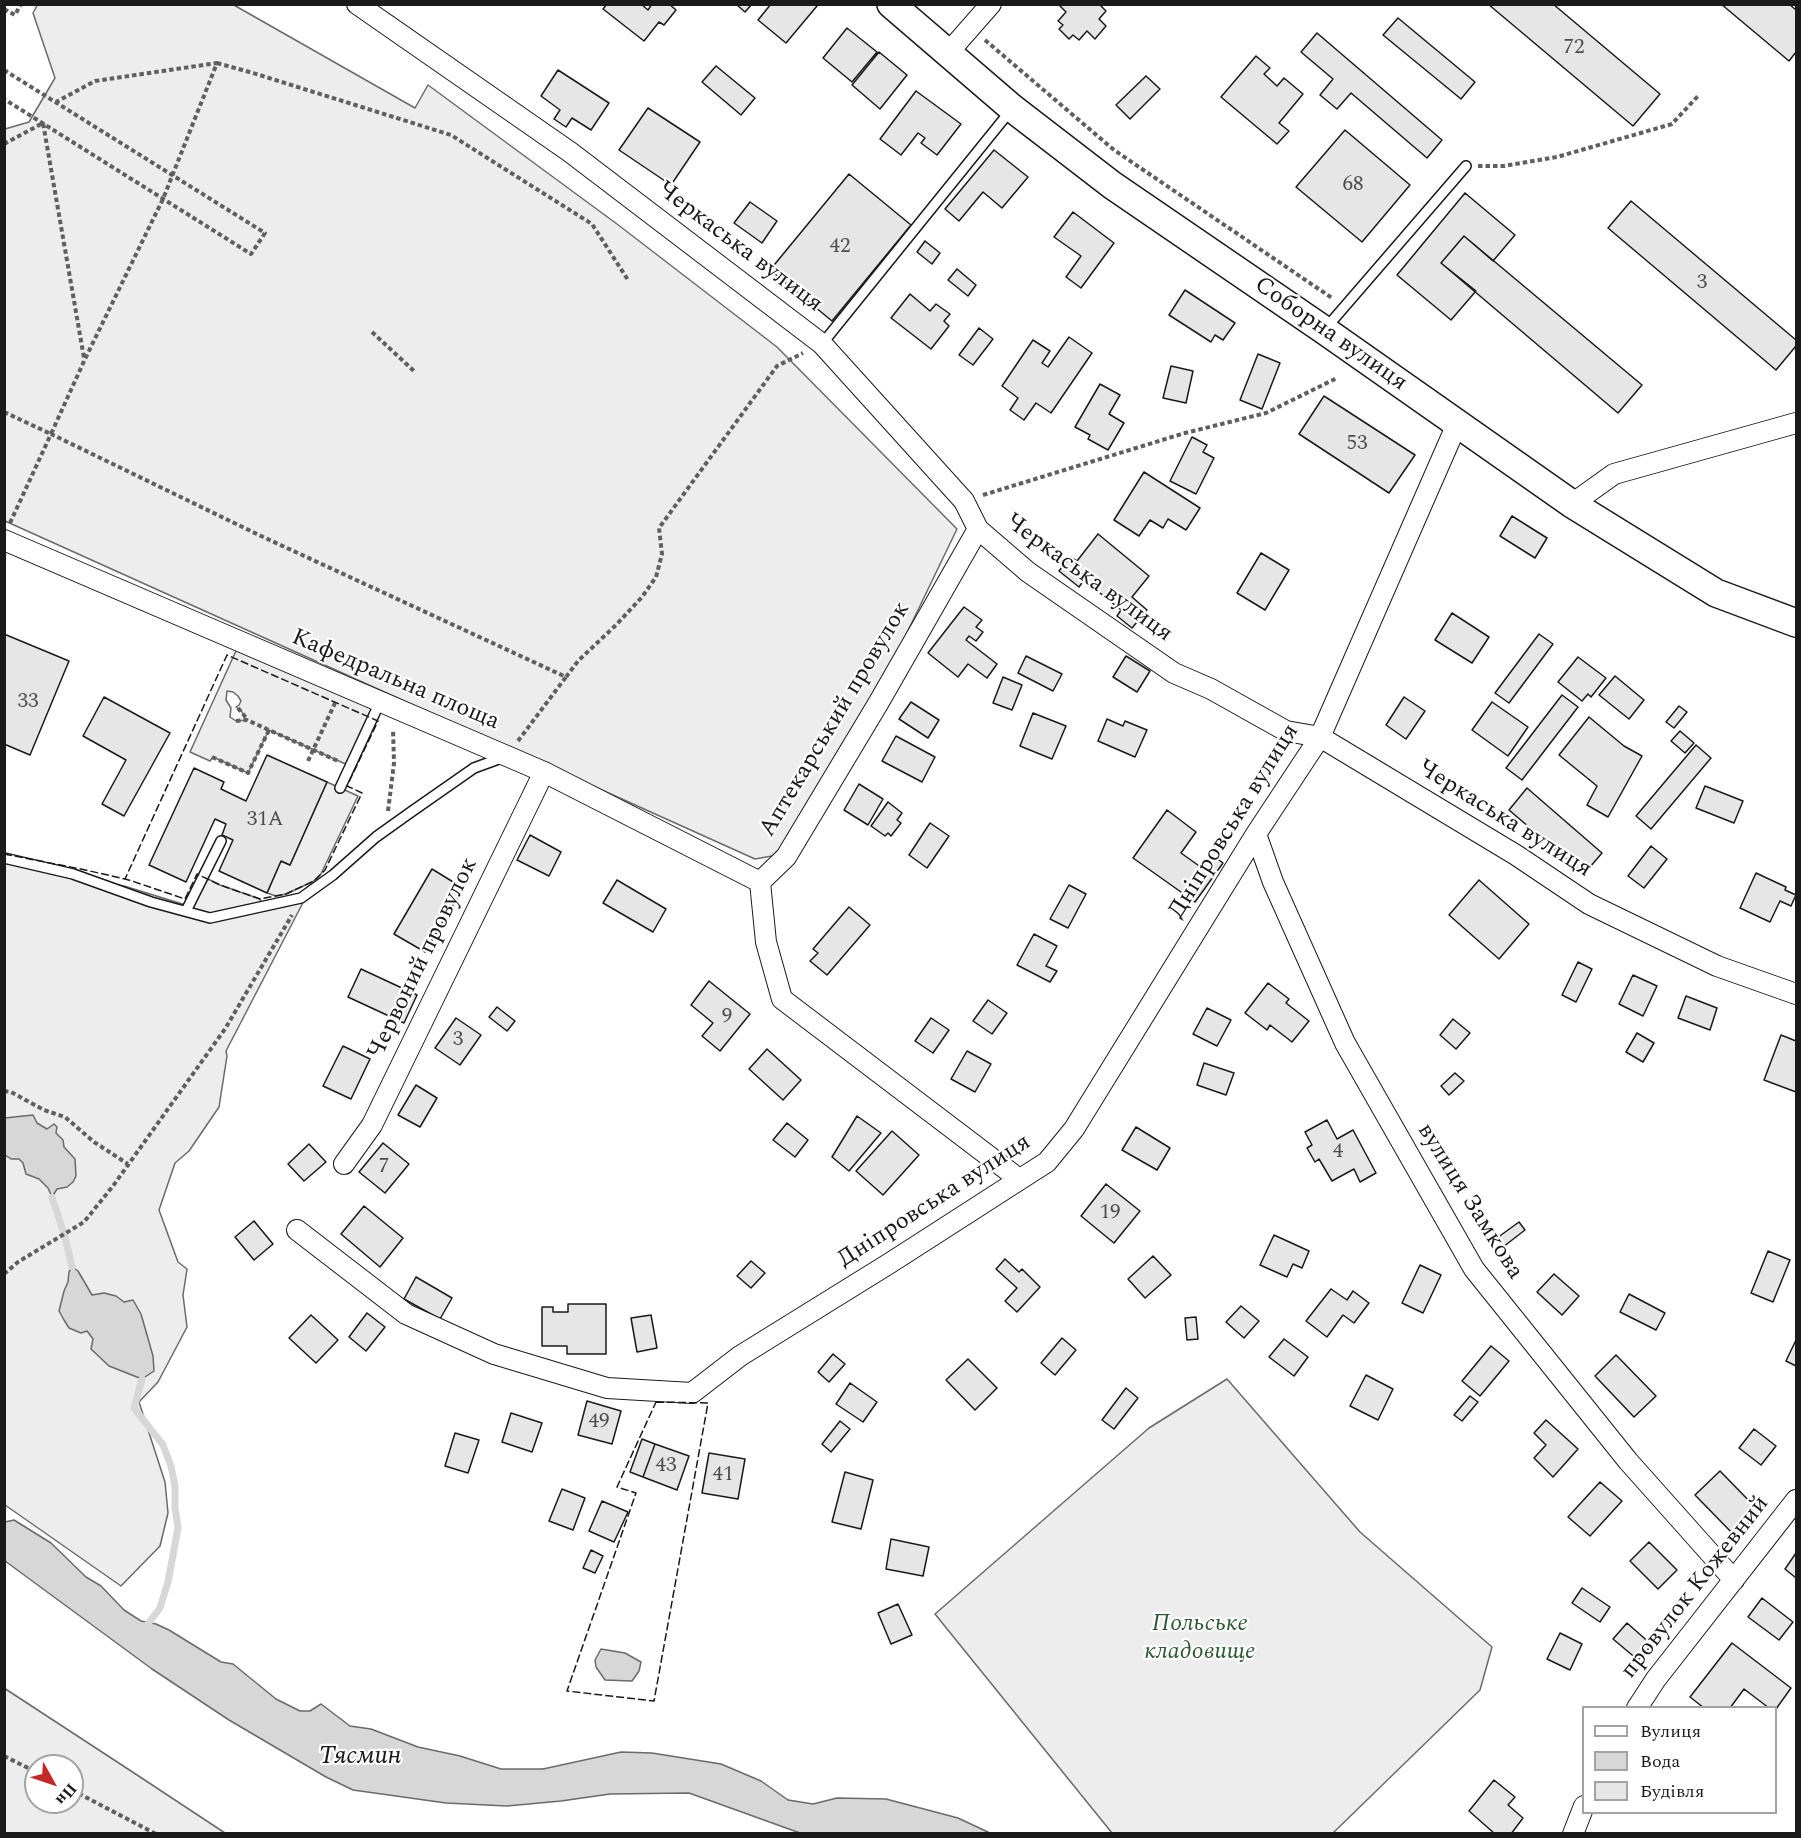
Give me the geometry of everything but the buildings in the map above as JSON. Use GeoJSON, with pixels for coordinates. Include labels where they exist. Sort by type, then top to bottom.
{"type":"FeatureCollection","features":[{"type":"Feature","properties":{"kind":"main road","name":"Соборна вулиця"},"geometry":{"type":"LineString","coordinates":[[891,4],[1012,108],[1112,185],[1572,504],[1716,593],[1797,623]]}},
{"type":"Feature","properties":{"kind":"street","name":"Черкаська вулиця"},"geometry":{"type":"LineString","coordinates":[[357,4],[570,152],[822,344],[964,501],[978,529],[1028,572],[1174,673],[1211,688],[1286,731],[1320,737],[1516,855],[1589,904],[1717,966],[1797,994]]}},
{"type":"Feature","properties":{"kind":"street"},"geometry":{"type":"LineString","coordinates":[[948,53],[990,4]]}},
{"type":"Feature","properties":{"kind":"street"},"geometry":{"type":"LineString","coordinates":[[1572,504],[1614,474],[1797,423]]}},
{"type":"Feature","properties":{"kind":"street","name":"Дніпровська вулиця"},"geometry":{"type":"LineString","coordinates":[[297,1230],[406,1314],[494,1354],[607,1388],[692,1393],[740,1356],[1047,1162],[1074,1129],[1256,834],[1320,737],[1457,424]]}},
{"type":"Feature","properties":{"kind":"street","name":"Аптекарський провулок"},"geometry":{"type":"LineString","coordinates":[[760,882],[786,857],[873,712],[978,529]]}},
{"type":"Feature","properties":{"kind":"street","name":"Кафедральна площа"},"geometry":{"type":"LineString","coordinates":[[7,532],[343,686],[544,772],[760,882]]}},
{"type":"Feature","properties":{"kind":"street","name":"Червоний провулок"},"geometry":{"type":"LineString","coordinates":[[344,1164],[372,1125],[544,772]]}},
{"type":"Feature","properties":{"kind":"street","name":"вулиця Замкова"},"geometry":{"type":"LineString","coordinates":[[1256,834],[1273,882],[1345,1043],[1474,1269],[1628,1461],[1734,1580]]}},
{"type":"Feature","properties":{"kind":"street"},"geometry":{"type":"LineString","coordinates":[[760,882],[766,942],[782,999],[1019,1179]]}},
{"type":"Feature","properties":{"kind":"street","name":"провулок Кожевний"},"geometry":{"type":"LineString","coordinates":[[1638,1706],[1656,1679],[1797,1500]]}},
{"type":"Feature","properties":{"kind":"street"},"geometry":{"type":"LineString","coordinates":[[1573,1833],[1582,1811]]}},
{"type":"Feature","properties":{"kind":"lane"},"geometry":{"type":"LineString","coordinates":[[822,344],[1012,108]]}},
{"type":"Feature","properties":{"kind":"lane"},"geometry":{"type":"LineString","coordinates":[[1324,330],[1466,166]]}},
{"type":"Feature","properties":{"kind":"lane"},"geometry":{"type":"LineString","coordinates":[[340,788],[383,703]]}},
{"type":"Feature","properties":{"kind":"lane"},"geometry":{"type":"LineString","coordinates":[[4,858],[73,874],[151,902],[210,918],[301,898],[333,875],[371,842],[474,768],[506,756]]}},
{"type":"Feature","properties":{"kind":"lane"},"geometry":{"type":"LineString","coordinates":[[186,912],[221,841]]}},
{"type":"Feature","properties":{"kind":"path"},"geometry":{"type":"LineString","coordinates":[[4,9],[15,15],[21,4]]}},
{"type":"Feature","properties":{"kind":"path"},"geometry":{"type":"LineString","coordinates":[[979,35],[1114,150],[1345,307]]}},
{"type":"Feature","properties":{"kind":"path"},"geometry":{"type":"LineString","coordinates":[[56,102],[95,81],[217,63],[253,73],[451,135],[592,224],[628,280]]}},
{"type":"Feature","properties":{"kind":"path"},"geometry":{"type":"LineString","coordinates":[[7,532],[84,359],[163,199],[217,63]]}},
{"type":"Feature","properties":{"kind":"path"},"geometry":{"type":"LineString","coordinates":[[4,70],[265,233],[251,254],[4,99]]}},
{"type":"Feature","properties":{"kind":"path"},"geometry":{"type":"LineString","coordinates":[[1466,166],[1504,166],[1557,157],[1672,124],[1698,96]]}},
{"type":"Feature","properties":{"kind":"path"},"geometry":{"type":"LineString","coordinates":[[4,144],[43,123]]}},
{"type":"Feature","properties":{"kind":"path"},"geometry":{"type":"LineString","coordinates":[[43,123],[84,359]]}},
{"type":"Feature","properties":{"kind":"path"},"geometry":{"type":"LineString","coordinates":[[372,332],[415,372]]}},
{"type":"Feature","properties":{"kind":"path"},"geometry":{"type":"LineString","coordinates":[[506,756],[578,661],[642,597],[656,577],[662,554],[659,528],[777,366],[822,344]]}},
{"type":"Feature","properties":{"kind":"path"},"geometry":{"type":"LineString","coordinates":[[964,501],[1185,433],[1266,413],[1337,378]]}},
{"type":"Feature","properties":{"kind":"path"},"geometry":{"type":"LineString","coordinates":[[4,412],[272,541],[566,677]]}},
{"type":"Feature","properties":{"kind":"path"},"geometry":{"type":"LineString","coordinates":[[308,761],[343,686]]}},
{"type":"Feature","properties":{"kind":"path"},"geometry":{"type":"LineString","coordinates":[[371,842],[388,809],[391,787],[394,730],[383,703]]}},
{"type":"Feature","properties":{"kind":"path"},"geometry":{"type":"LineString","coordinates":[[238,708],[247,720],[350,766]]}},
{"type":"Feature","properties":{"kind":"path"},"geometry":{"type":"LineString","coordinates":[[236,721],[247,720]]}},
{"type":"Feature","properties":{"kind":"path"},"geometry":{"type":"LineString","coordinates":[[212,757],[248,773],[268,730]]}},
{"type":"Feature","properties":{"kind":"path"},"geometry":{"type":"LineString","coordinates":[[4,1274],[18,1262],[84,1222],[225,1029],[301,898]]}},
{"type":"Feature","properties":{"kind":"path"},"geometry":{"type":"LineString","coordinates":[[4,1091],[11,1092],[44,1110],[65,1117],[94,1142],[128,1164]]}},
{"type":"Feature","properties":{"kind":"path"},"geometry":{"type":"LineString","coordinates":[[4,1756],[24,1766]]}},
{"type":"Feature","properties":{"kind":"path"},"geometry":{"type":"LineString","coordinates":[[84,1796],[156,1833]]}},
{"type":"Feature","properties":{"kind":"shaded area"},"geometry":{"type":"Polygon","coordinates":[[[38,4],[232,4],[415,108],[428,85],[617,224],[777,347],[957,529],[891,666],[785,844],[772,856],[755,859],[5,521],[5,129],[29,122],[55,78],[33,13],[38,4]]]}},
{"type":"Feature","properties":{"kind":"shaded area"},"geometry":{"type":"Polygon","coordinates":[[[240,642],[380,702],[350,766],[269,730],[248,773],[213,757],[210,761],[190,752],[240,642]],[[227,691],[226,700],[231,708],[230,717],[236,721],[246,720],[236,707],[241,701],[233,692],[227,691]]]}},
{"type":"Feature","properties":{"kind":"shaded area"},"geometry":{"type":"Polygon","coordinates":[[[327,782],[358,796],[321,874],[314,881],[286,894],[276,896],[267,893],[281,861],[290,865],[327,782]]]}},
{"type":"Feature","properties":{"kind":"shaded area"},"geometry":{"type":"Polygon","coordinates":[[[4,863],[124,886],[189,906],[204,877],[260,899],[261,902],[308,893],[226,1051],[219,1107],[189,1151],[175,1163],[159,1210],[178,1262],[187,1269],[183,1295],[187,1327],[158,1382],[139,1402],[165,1482],[168,1513],[160,1546],[121,1586],[5,1505],[4,863]]]}},
{"type":"Feature","properties":{"kind":"shaded area","name":"Польське кладовище"},"geometry":{"type":"Polygon","coordinates":[[[1227,1379],[1360,1532],[1492,1647],[1480,1690],[1333,1833],[1112,1833],[935,1614],[1149,1428],[1227,1379]]]}},
{"type":"Feature","properties":{"kind":"shaded area"},"geometry":{"type":"Polygon","coordinates":[[[4,1688],[225,1833],[5,1833],[4,1688]]]}},
{"type":"Feature","properties":{"kind":"water"},"geometry":{"type":"Polygon","coordinates":[[[33,1115],[37,1123],[47,1129],[54,1124],[57,1127],[56,1133],[63,1140],[64,1147],[75,1159],[76,1176],[73,1182],[67,1187],[57,1189],[52,1197],[48,1188],[39,1179],[26,1174],[23,1163],[19,1159],[11,1159],[5,1155],[5,1118],[33,1115]]]}},
{"type":"Feature","properties":{"kind":"water"},"geometry":{"type":"Polygon","coordinates":[[[72,1267],[78,1271],[92,1295],[104,1293],[116,1296],[124,1302],[133,1300],[141,1314],[153,1356],[154,1371],[142,1379],[109,1366],[91,1349],[93,1339],[87,1331],[81,1333],[69,1328],[59,1311],[72,1267]]]}},
{"type":"Feature","properties":{"kind":"water","name":"Тясмин"},"geometry":{"type":"Polygon","coordinates":[[[14,1520],[51,1543],[86,1577],[101,1586],[124,1610],[141,1621],[169,1630],[221,1662],[233,1664],[276,1699],[300,1711],[310,1711],[321,1704],[350,1726],[371,1729],[418,1747],[460,1756],[501,1769],[543,1769],[621,1752],[652,1753],[721,1764],[761,1781],[788,1800],[813,1804],[837,1798],[886,1799],[958,1818],[990,1833],[800,1833],[689,1793],[610,1794],[507,1806],[446,1803],[353,1790],[326,1777],[229,1720],[152,1669],[5,1561],[5,1522],[14,1520]]]}},
{"type":"Feature","properties":{"kind":"water"},"geometry":{"type":"Polygon","coordinates":[[[601,1649],[625,1653],[641,1662],[639,1671],[632,1681],[605,1680],[596,1667],[595,1660],[601,1649]]]}},
{"type":"Feature","properties":{"kind":"waterway"},"geometry":{"type":"LineString","coordinates":[[52,1197],[72,1267]]}},
{"type":"Feature","properties":{"kind":"waterway"},"geometry":{"type":"LineString","coordinates":[[142,1379],[134,1408],[163,1445],[171,1466],[178,1528],[168,1582],[160,1608],[144,1629]]}},
{"type":"Feature","properties":{"kind":"fence"},"geometry":{"type":"LineString","coordinates":[[4,854],[125,879],[185,899],[197,874],[260,899],[286,894],[314,881],[325,870],[362,793],[347,786],[378,721],[227,655],[125,879]]}},
{"type":"Feature","properties":{"kind":"fence"},"geometry":{"type":"LineString","coordinates":[[656,1402],[708,1403],[654,1701],[567,1691],[636,1493],[617,1487],[656,1402]]}}]}
